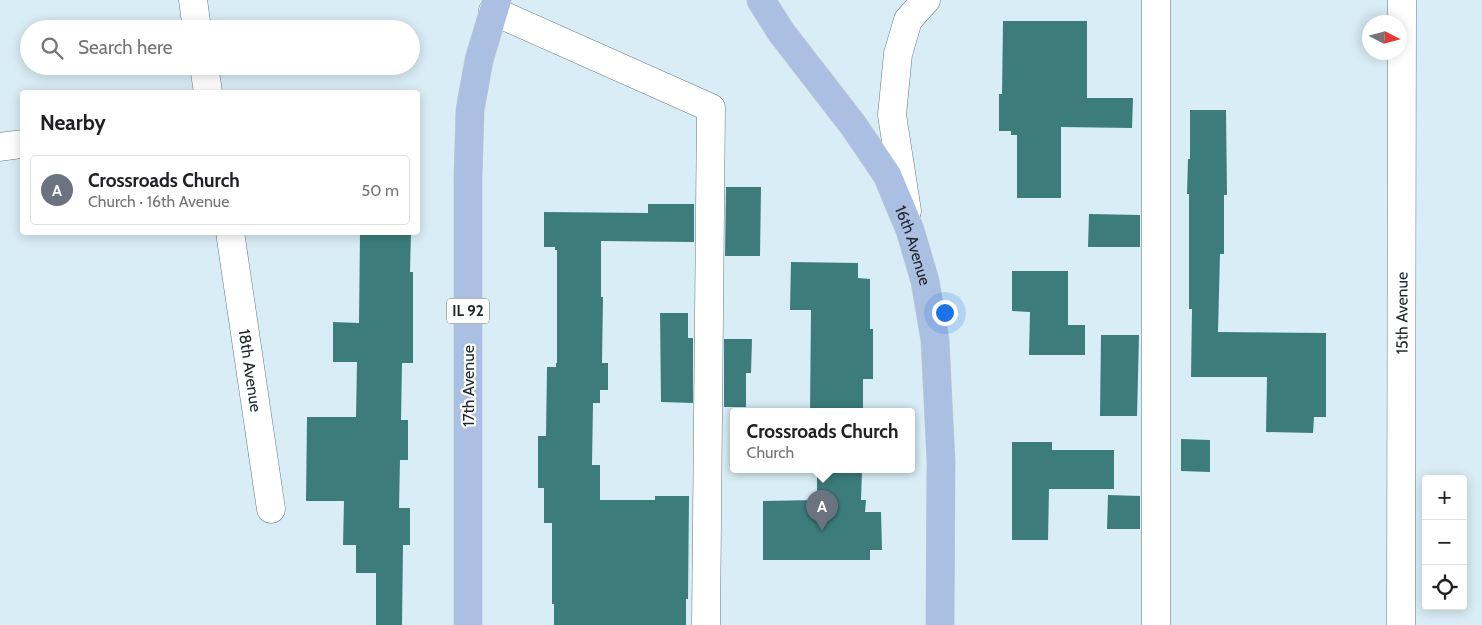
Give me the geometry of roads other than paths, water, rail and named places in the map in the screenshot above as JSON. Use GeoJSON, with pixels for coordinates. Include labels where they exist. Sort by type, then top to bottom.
{"type":"FeatureCollection","features":[{"type":"Feature","properties":{"kind":"main road","name":"16th Avenue"},"geometry":{"type":"LineString","coordinates":[[761,0],[781,32],[853,125],[887,175],[910,230],[925,281],[936,340],[941,462],[940,625]]}},
{"type":"Feature","properties":{"kind":"main road","name":"17th Avenue"},"geometry":{"type":"LineString","coordinates":[[468,625],[468,178],[470,110],[479,60],[495,6]]}},
{"type":"Feature","properties":{"kind":"street"},"geometry":{"type":"LineString","coordinates":[[193,0],[196,20]]}},
{"type":"Feature","properties":{"kind":"street"},"geometry":{"type":"LineString","coordinates":[[910,230],[892,115],[898,54],[905,29],[908,20],[926,0]]}},
{"type":"Feature","properties":{"kind":"street"},"geometry":{"type":"LineString","coordinates":[[1156,0],[1156,625]]}},
{"type":"Feature","properties":{"kind":"street","name":"15th Avenue"},"geometry":{"type":"LineString","coordinates":[[1401,625],[1402,0]]}},
{"type":"Feature","properties":{"kind":"street"},"geometry":{"type":"LineString","coordinates":[[495,6],[711,108],[706,625]]}},
{"type":"Feature","properties":{"kind":"street"},"geometry":{"type":"LineString","coordinates":[[205,75],[208,90]]}},
{"type":"Feature","properties":{"kind":"street"},"geometry":{"type":"LineString","coordinates":[[0,147],[20,144]]}},
{"type":"Feature","properties":{"kind":"street","name":"18th Avenue"},"geometry":{"type":"LineString","coordinates":[[230,235],[272,509]]}},
{"type":"Feature","properties":{"kind":"place","name":"Crossroads Church"},"geometry":{"type":"Point","coordinates":[822,531]}}]}
